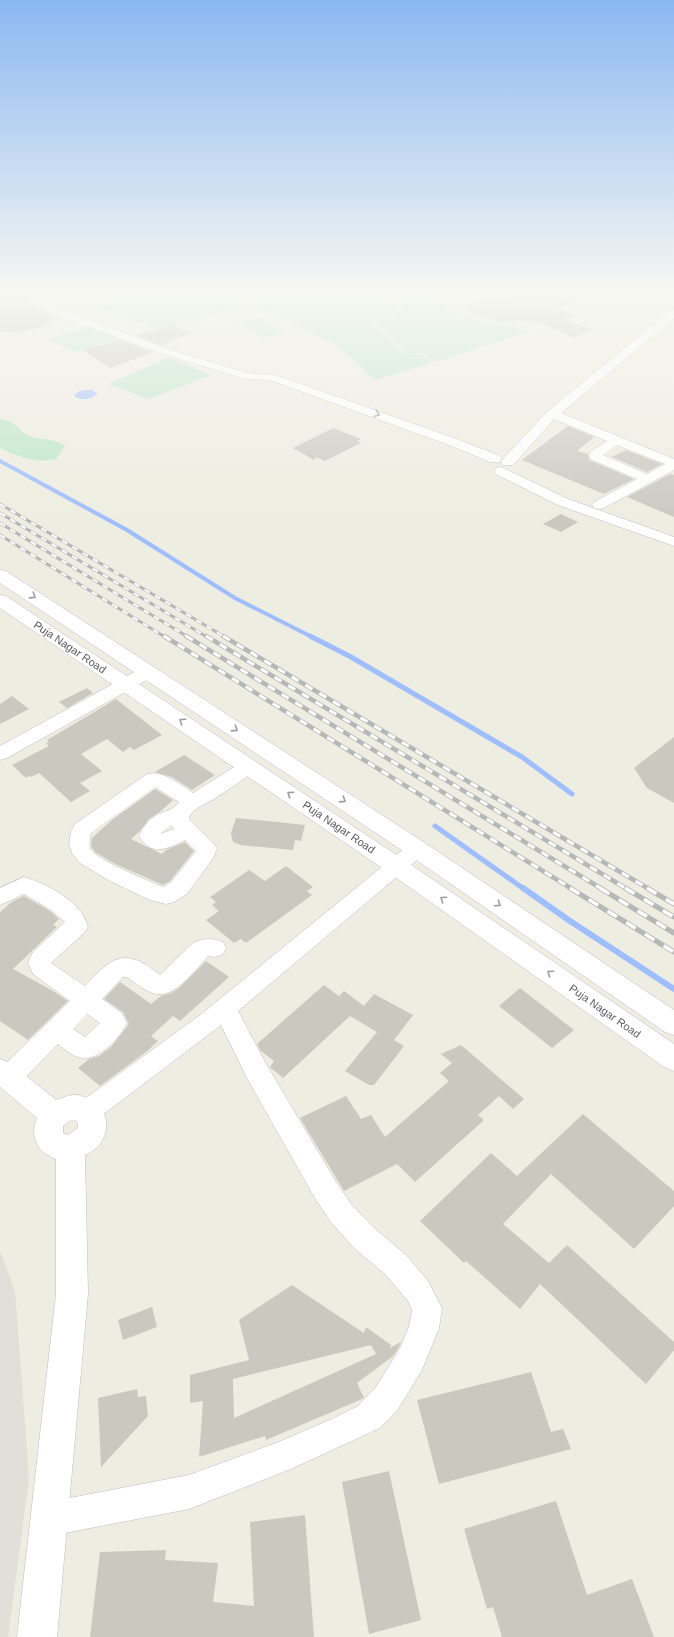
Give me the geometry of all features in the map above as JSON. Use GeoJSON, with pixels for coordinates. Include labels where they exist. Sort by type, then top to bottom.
{"type":"FeatureCollection","features":[{"type":"Feature","properties":{"kind":"street"},"geometry":{"type":"LineString","coordinates":[[224,369],[246,376],[271,377],[399,422],[654,529],[674,542]]}},
{"type":"Feature","properties":{"kind":"street"},"geometry":{"type":"LineString","coordinates":[[504,465],[552,414],[606,369]]}},
{"type":"Feature","properties":{"kind":"street"},"geometry":{"type":"LineString","coordinates":[[246,376],[254,382],[282,393],[387,428],[484,466],[485,462],[488,461],[504,465],[563,502],[654,529],[674,530]]}},
{"type":"Feature","properties":{"kind":"street"},"geometry":{"type":"LineString","coordinates":[[282,393],[298,386]]}},
{"type":"Feature","properties":{"kind":"street"},"geometry":{"type":"LineString","coordinates":[[552,414],[590,428],[673,463],[673,465],[599,506]]}},
{"type":"Feature","properties":{"kind":"street"},"geometry":{"type":"LineString","coordinates":[[387,428],[399,422]]}},
{"type":"Feature","properties":{"kind":"street"},"geometry":{"type":"LineString","coordinates":[[616,440],[594,455],[648,478]]}},
{"type":"Feature","properties":{"kind":"street","name":"Puja Nagar Road"},"geometry":{"type":"LineString","coordinates":[[0,575],[417,849],[674,1024]]}},
{"type":"Feature","properties":{"kind":"street","name":"Puja Nagar Road"},"geometry":{"type":"LineString","coordinates":[[0,600],[396,866],[674,1059]]}},
{"type":"Feature","properties":{"kind":"street"},"geometry":{"type":"LineString","coordinates":[[0,754],[148,672]]}},
{"type":"Feature","properties":{"kind":"street"},"geometry":{"type":"LineString","coordinates":[[187,815],[205,795],[249,766]]}},
{"type":"Feature","properties":{"kind":"street"},"geometry":{"type":"LineString","coordinates":[[154,780],[159,780],[187,815],[207,849],[206,853],[179,888],[166,896],[158,894],[93,863],[82,853],[79,843],[82,829],[145,784],[154,780]]}},
{"type":"Feature","properties":{"kind":"street"},"geometry":{"type":"LineString","coordinates":[[88,1111],[224,1008],[417,849]]}},
{"type":"Feature","properties":{"kind":"street"},"geometry":{"type":"LineString","coordinates":[[0,897],[24,885],[33,889],[69,912],[75,919],[77,926],[41,958],[39,963],[41,968],[114,1020],[115,1023],[114,1026],[89,1047],[84,1048],[56,1030]]}},
{"type":"Feature","properties":{"kind":"street"},"geometry":{"type":"LineString","coordinates":[[54,1115],[4,1075],[56,1030],[117,969],[130,967],[157,984],[162,985],[171,980],[201,949],[205,947],[215,948]]}},
{"type":"Feature","properties":{"kind":"street"},"geometry":{"type":"LineString","coordinates":[[49,1519],[189,1492],[280,1458],[369,1417],[387,1398],[411,1359],[424,1328],[427,1308],[418,1291],[396,1265],[363,1237],[337,1207],[326,1191],[256,1070],[224,1008]]}},
{"type":"Feature","properties":{"kind":"street"},"geometry":{"type":"LineString","coordinates":[[68,1108],[82,1108],[88,1111],[93,1122],[89,1136],[84,1141],[70,1148],[62,1148],[55,1145],[50,1141],[47,1135],[47,1128],[54,1115],[68,1108]]}},
{"type":"Feature","properties":{"kind":"street"},"geometry":{"type":"LineString","coordinates":[[37,1637],[72,1294],[70,1148]]}},
{"type":"Feature","properties":{"kind":"shaded area"},"geometry":{"type":"Polygon","coordinates":[[[0,1251],[15,1291],[29,1479],[8,1637],[0,1637],[0,1251]]]}},
{"type":"Feature","properties":{"kind":"green space"},"geometry":{"type":"Polygon","coordinates":[[[142,369],[197,369],[211,375],[149,399],[108,384],[142,369]]]}},
{"type":"Feature","properties":{"kind":"green space"},"geometry":{"type":"Polygon","coordinates":[[[364,369],[410,369],[376,380],[364,372],[366,371],[364,369]]]}},
{"type":"Feature","properties":{"kind":"green space"},"geometry":{"type":"Polygon","coordinates":[[[0,419],[11,422],[27,435],[54,441],[65,446],[56,459],[34,460],[14,454],[0,448],[0,419]]]}},
{"type":"Feature","properties":{"kind":"water"},"geometry":{"type":"Polygon","coordinates":[[[92,390],[97,394],[92,398],[86,399],[80,399],[74,396],[77,392],[92,390]]]}},
{"type":"Feature","properties":{"kind":"building"},"geometry":{"type":"Polygon","coordinates":[[[568,426],[594,437],[577,451],[588,454],[589,460],[634,479],[604,494],[522,460],[568,426]]]}},
{"type":"Feature","properties":{"kind":"building"},"geometry":{"type":"Polygon","coordinates":[[[333,428],[361,439],[357,441],[361,443],[325,461],[316,457],[314,460],[293,448],[333,428]]]}},
{"type":"Feature","properties":{"kind":"building"},"geometry":{"type":"Polygon","coordinates":[[[626,450],[662,464],[647,472],[612,457],[626,450]]]}},
{"type":"Feature","properties":{"kind":"building"},"geometry":{"type":"Polygon","coordinates":[[[670,474],[674,475],[674,517],[627,497],[670,474]]]}},
{"type":"Feature","properties":{"kind":"building"},"geometry":{"type":"Polygon","coordinates":[[[561,514],[578,522],[561,532],[543,524],[561,514]]]}},
{"type":"Feature","properties":{"kind":"building"},"geometry":{"type":"Polygon","coordinates":[[[87,688],[93,693],[67,708],[59,702],[87,688]]]}},
{"type":"Feature","properties":{"kind":"building"},"geometry":{"type":"Polygon","coordinates":[[[12,696],[29,709],[0,724],[0,704],[12,696]]]}},
{"type":"Feature","properties":{"kind":"building"},"geometry":{"type":"Polygon","coordinates":[[[116,699],[162,735],[134,750],[130,747],[123,752],[107,739],[81,754],[102,771],[80,783],[90,791],[71,802],[39,773],[26,778],[12,765],[49,746],[46,743],[49,742],[47,740],[116,699]]]}},
{"type":"Feature","properties":{"kind":"building"},"geometry":{"type":"Polygon","coordinates":[[[674,737],[674,803],[647,788],[634,768],[674,737]]]}},
{"type":"Feature","properties":{"kind":"building"},"geometry":{"type":"Polygon","coordinates":[[[184,755],[215,775],[192,790],[172,777],[155,772],[184,755]]]}},
{"type":"Feature","properties":{"kind":"building"},"geometry":{"type":"Polygon","coordinates":[[[155,789],[173,800],[149,819],[140,831],[131,839],[162,854],[166,850],[185,842],[194,851],[170,881],[163,885],[113,863],[95,852],[91,846],[92,838],[113,819],[155,789]]]}},
{"type":"Feature","properties":{"kind":"building"},"geometry":{"type":"Polygon","coordinates":[[[236,818],[305,825],[301,841],[295,840],[293,850],[241,845],[233,842],[231,833],[236,818]]]}},
{"type":"Feature","properties":{"kind":"building"},"geometry":{"type":"Polygon","coordinates":[[[286,866],[313,887],[307,891],[312,895],[246,943],[241,939],[234,943],[206,920],[219,911],[212,905],[216,902],[210,897],[249,870],[265,881],[286,866]]]}},
{"type":"Feature","properties":{"kind":"building"},"geometry":{"type":"Polygon","coordinates":[[[24,896],[50,911],[59,919],[53,925],[57,927],[13,969],[68,1001],[28,1040],[0,1021],[0,912],[13,901],[24,896]]]}},
{"type":"Feature","properties":{"kind":"building"},"geometry":{"type":"Polygon","coordinates":[[[206,961],[229,977],[180,1021],[173,1016],[151,1036],[158,1041],[146,1052],[100,1086],[78,1068],[89,1059],[99,1056],[111,1047],[129,1024],[123,1012],[104,999],[120,982],[151,1004],[161,996],[171,993],[179,988],[206,961]]]}},
{"type":"Feature","properties":{"kind":"building"},"geometry":{"type":"Polygon","coordinates":[[[324,985],[339,996],[344,991],[364,1006],[374,994],[413,1015],[394,1040],[404,1046],[374,1085],[369,1085],[345,1071],[377,1032],[350,1016],[283,1078],[270,1067],[274,1061],[261,1051],[257,1044],[324,985]]]}},
{"type":"Feature","properties":{"kind":"building"},"geometry":{"type":"Polygon","coordinates":[[[520,988],[574,1030],[552,1048],[499,1006],[520,988]]]}},
{"type":"Feature","properties":{"kind":"building"},"geometry":{"type":"Polygon","coordinates":[[[461,1045],[524,1099],[513,1109],[499,1096],[478,1115],[484,1120],[415,1182],[397,1164],[344,1191],[300,1118],[346,1096],[361,1119],[371,1115],[385,1137],[449,1081],[440,1073],[452,1063],[441,1054],[461,1045]]]}},
{"type":"Feature","properties":{"kind":"building"},"geometry":{"type":"Polygon","coordinates":[[[583,1114],[674,1191],[674,1206],[634,1249],[551,1174],[503,1224],[549,1263],[567,1245],[674,1342],[674,1350],[646,1384],[540,1284],[520,1309],[466,1261],[464,1263],[420,1221],[491,1153],[517,1176],[583,1114]]]}},
{"type":"Feature","properties":{"kind":"building"},"geometry":{"type":"Polygon","coordinates":[[[292,1285],[364,1333],[366,1327],[391,1345],[390,1348],[401,1342],[393,1356],[357,1383],[364,1398],[266,1440],[265,1436],[199,1457],[203,1401],[190,1403],[190,1375],[249,1360],[239,1320],[292,1285]],[[371,1345],[233,1379],[234,1418],[376,1354],[371,1345]]]}},
{"type":"Feature","properties":{"kind":"building"},"geometry":{"type":"Polygon","coordinates":[[[152,1307],[157,1327],[123,1340],[118,1320],[152,1307]]]}},
{"type":"Feature","properties":{"kind":"building"},"geometry":{"type":"Polygon","coordinates":[[[531,1372],[551,1432],[563,1429],[571,1449],[439,1484],[417,1400],[531,1372]]]}},
{"type":"Feature","properties":{"kind":"building"},"geometry":{"type":"Polygon","coordinates":[[[137,1389],[138,1397],[146,1396],[148,1416],[101,1467],[98,1398],[137,1389]]]}},
{"type":"Feature","properties":{"kind":"building"},"geometry":{"type":"Polygon","coordinates":[[[389,1471],[421,1620],[369,1634],[342,1482],[389,1471]]]}},
{"type":"Feature","properties":{"kind":"building"},"geometry":{"type":"Polygon","coordinates":[[[556,1501],[587,1595],[632,1579],[654,1637],[502,1637],[493,1607],[487,1609],[464,1529],[556,1501]]]}},
{"type":"Feature","properties":{"kind":"building"},"geometry":{"type":"Polygon","coordinates":[[[305,1515],[314,1637],[90,1637],[100,1552],[166,1550],[165,1560],[218,1563],[213,1602],[254,1606],[250,1522],[305,1515]]]}},
{"type":"Feature","properties":{"kind":"waterway"},"geometry":{"type":"LineString","coordinates":[[0,461],[127,530],[235,598],[312,637]]}},
{"type":"Feature","properties":{"kind":"waterway"},"geometry":{"type":"LineString","coordinates":[[310,636],[351,657],[522,757],[572,794]]}},
{"type":"Feature","properties":{"kind":"waterway"},"geometry":{"type":"LineString","coordinates":[[435,826],[524,889]]}},
{"type":"Feature","properties":{"kind":"waterway"},"geometry":{"type":"LineString","coordinates":[[523,888],[570,921],[674,989]]}},
{"type":"Feature","properties":{"kind":"railway"},"geometry":{"type":"LineString","coordinates":[[0,504],[225,637]]}},
{"type":"Feature","properties":{"kind":"railway"},"geometry":{"type":"LineString","coordinates":[[0,513],[207,637]]}},
{"type":"Feature","properties":{"kind":"railway"},"geometry":{"type":"LineString","coordinates":[[0,523],[188,637]]}},
{"type":"Feature","properties":{"kind":"railway"},"geometry":{"type":"LineString","coordinates":[[0,535],[165,637]]}},
{"type":"Feature","properties":{"kind":"railway"},"geometry":{"type":"LineString","coordinates":[[164,636],[572,889]]}},
{"type":"Feature","properties":{"kind":"railway"},"geometry":{"type":"LineString","coordinates":[[186,636],[602,889]]}},
{"type":"Feature","properties":{"kind":"railway"},"geometry":{"type":"LineString","coordinates":[[206,636],[627,889]]}},
{"type":"Feature","properties":{"kind":"railway"},"geometry":{"type":"LineString","coordinates":[[223,636],[649,889]]}},
{"type":"Feature","properties":{"kind":"railway"},"geometry":{"type":"LineString","coordinates":[[570,888],[674,952]]}},
{"type":"Feature","properties":{"kind":"railway"},"geometry":{"type":"LineString","coordinates":[[600,888],[674,933]]}},
{"type":"Feature","properties":{"kind":"railway"},"geometry":{"type":"LineString","coordinates":[[625,888],[674,917]]}},
{"type":"Feature","properties":{"kind":"railway"},"geometry":{"type":"LineString","coordinates":[[647,888],[674,904]]}}]}
